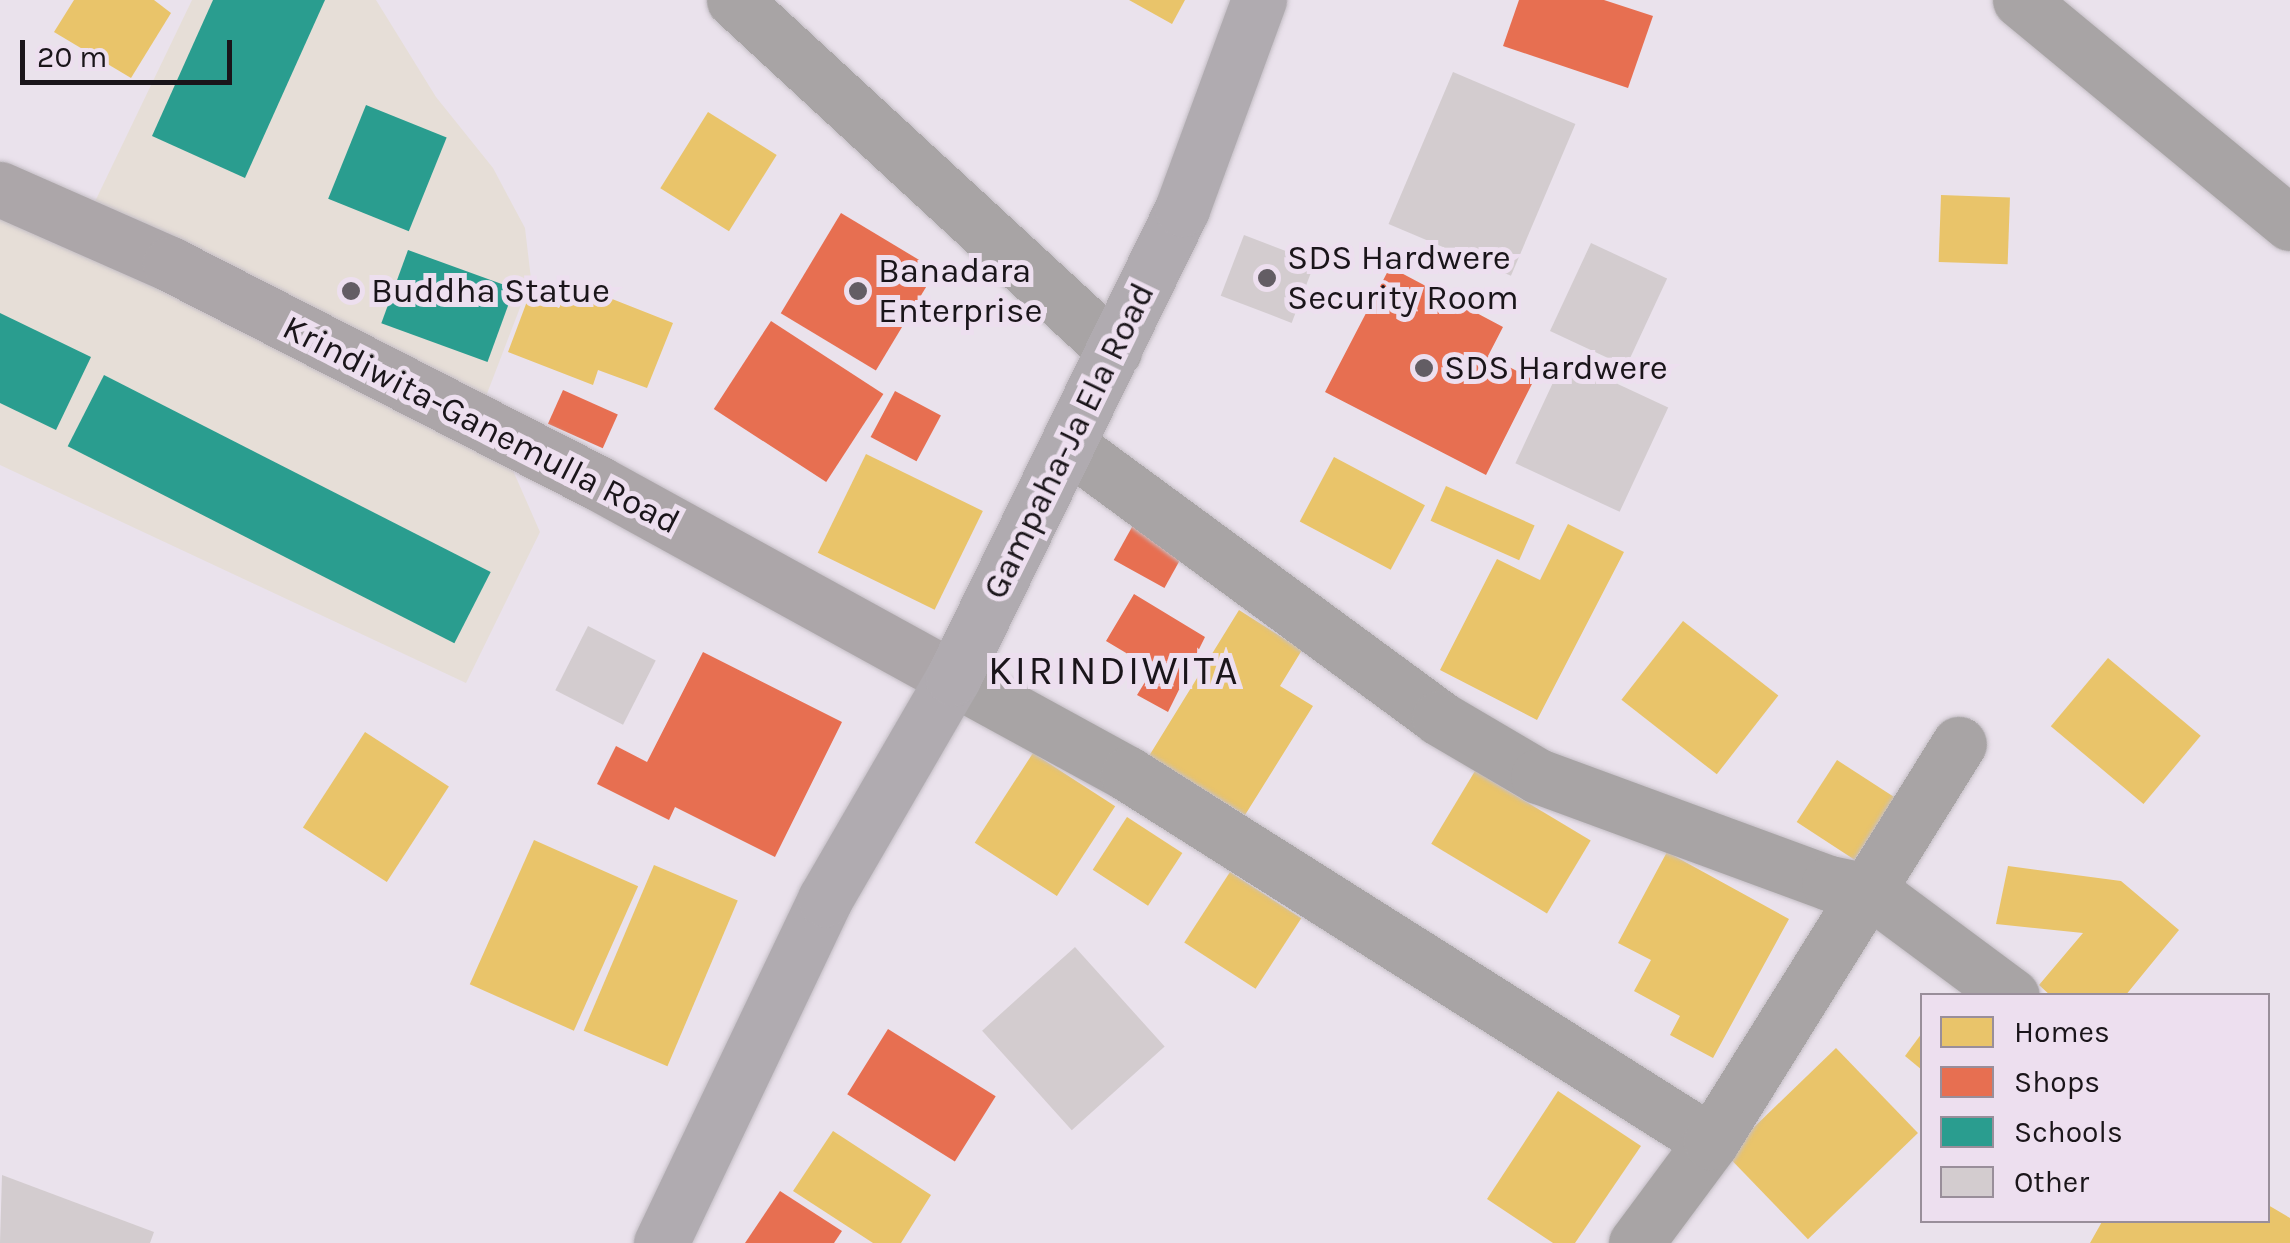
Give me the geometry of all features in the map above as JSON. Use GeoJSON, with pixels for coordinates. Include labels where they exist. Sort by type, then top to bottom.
{"type":"FeatureCollection","features":[{"type":"Feature","properties":{"kind":"highway","name":"Gampaha-Ja Ela Road"},"geometry":{"type":"LineString","coordinates":[[661,1243],[826,899],[953,678],[1068,446],[1182,209],[1259,0]]}},
{"type":"Feature","properties":{"kind":"main road","name":"Krindiwita-Ganemulla Road"},"geometry":{"type":"LineString","coordinates":[[0,188],[170,264],[598,483],[953,678]]}},
{"type":"Feature","properties":{"kind":"street"},"geometry":{"type":"LineString","coordinates":[[734,0],[1114,350]]}},
{"type":"Feature","properties":{"kind":"street"},"geometry":{"type":"LineString","coordinates":[[2020,0],[2290,223]]}},
{"type":"Feature","properties":{"kind":"street"},"geometry":{"type":"LineString","coordinates":[[1068,446],[1439,718],[1538,776],[1830,882],[1872,892],[2008,993]]}},
{"type":"Feature","properties":{"kind":"street"},"geometry":{"type":"LineString","coordinates":[[953,678],[1128,774],[1711,1142]]}},
{"type":"Feature","properties":{"kind":"street"},"geometry":{"type":"LineString","coordinates":[[1636,1243],[1711,1142],[1872,892],[1960,744]]}},
{"type":"Feature","properties":{"kind":"shaded area"},"geometry":{"type":"Polygon","coordinates":[[[192,0],[376,0],[436,97],[493,168],[525,228],[531,279],[470,438],[511,466],[540,532],[466,683],[0,465],[0,217],[75,243],[192,0]]]}},
{"type":"Feature","properties":{"kind":"building: Homes"},"geometry":{"type":"Polygon","coordinates":[[[74,0],[154,0],[171,13],[131,78],[54,32],[74,0]]]}},
{"type":"Feature","properties":{"kind":"building: Homes"},"geometry":{"type":"Polygon","coordinates":[[[1129,0],[1185,0],[1172,24],[1129,0]]]}},
{"type":"Feature","properties":{"kind":"building: Homes"},"geometry":{"type":"Polygon","coordinates":[[[708,112],[777,155],[729,231],[660,188],[708,112]]]}},
{"type":"Feature","properties":{"kind":"building: Homes"},"geometry":{"type":"Polygon","coordinates":[[[1941,195],[2010,197],[2008,264],[1939,262],[1941,195]]]}},
{"type":"Feature","properties":{"kind":"building: Homes"},"geometry":{"type":"Polygon","coordinates":[[[569,282],[673,323],[647,388],[598,370],[593,385],[508,352],[529,296],[559,308],[569,282]]]}},
{"type":"Feature","properties":{"kind":"building: Homes"},"geometry":{"type":"Polygon","coordinates":[[[866,454],[983,511],[935,610],[818,553],[866,454]]]}},
{"type":"Feature","properties":{"kind":"building: Homes"},"geometry":{"type":"Polygon","coordinates":[[[1334,457],[1425,505],[1391,570],[1300,521],[1334,457]]]}},
{"type":"Feature","properties":{"kind":"building: Homes"},"geometry":{"type":"Polygon","coordinates":[[[1446,486],[1535,525],[1519,560],[1431,521],[1446,486]]]}},
{"type":"Feature","properties":{"kind":"building: Homes"},"geometry":{"type":"Polygon","coordinates":[[[1568,524],[1624,552],[1537,720],[1440,670],[1497,559],[1540,580],[1568,524]]]}},
{"type":"Feature","properties":{"kind":"building: Homes"},"geometry":{"type":"Polygon","coordinates":[[[1239,610],[1302,650],[1280,686],[1313,706],[1245,815],[1149,756],[1239,610]]]}},
{"type":"Feature","properties":{"kind":"building: Homes"},"geometry":{"type":"Polygon","coordinates":[[[1683,621],[1778,695],[1717,774],[1621,700],[1683,621]]]}},
{"type":"Feature","properties":{"kind":"building: Homes"},"geometry":{"type":"Polygon","coordinates":[[[2108,658],[2201,736],[2143,804],[2051,726],[2108,658]]]}},
{"type":"Feature","properties":{"kind":"building: Homes"},"geometry":{"type":"Polygon","coordinates":[[[365,732],[449,786],[387,882],[303,828],[365,732]]]}},
{"type":"Feature","properties":{"kind":"building: Homes"},"geometry":{"type":"Polygon","coordinates":[[[1033,753],[1115,806],[1057,896],[975,843],[1033,753]]]}},
{"type":"Feature","properties":{"kind":"building: Homes"},"geometry":{"type":"Polygon","coordinates":[[[1837,760],[1895,798],[1855,860],[1797,822],[1837,760]]]}},
{"type":"Feature","properties":{"kind":"building: Homes"},"geometry":{"type":"Polygon","coordinates":[[[1475,771],[1591,841],[1547,913],[1431,844],[1475,771]]]}},
{"type":"Feature","properties":{"kind":"building: Homes"},"geometry":{"type":"Polygon","coordinates":[[[1127,817],[1182,853],[1148,906],[1093,870],[1127,817]]]}},
{"type":"Feature","properties":{"kind":"building: Homes"},"geometry":{"type":"Polygon","coordinates":[[[534,840],[638,886],[574,1031],[470,984],[534,840]]]}},
{"type":"Feature","properties":{"kind":"building: Homes"},"geometry":{"type":"Polygon","coordinates":[[[1667,852],[1789,919],[1713,1058],[1670,1035],[1680,1016],[1634,991],[1651,960],[1618,943],[1667,852]]]}},
{"type":"Feature","properties":{"kind":"building: Homes"},"geometry":{"type":"Polygon","coordinates":[[[654,865],[738,901],[667,1066],[584,1031],[654,865]]]}},
{"type":"Feature","properties":{"kind":"building: Homes"},"geometry":{"type":"Polygon","coordinates":[[[2008,866],[2121,881],[2179,930],[2127,993],[2048,993],[2039,985],[2083,933],[1996,924],[2008,866]]]}},
{"type":"Feature","properties":{"kind":"building: Homes"},"geometry":{"type":"Polygon","coordinates":[[[1230,872],[1301,918],[1256,989],[1184,942],[1230,872]]]}},
{"type":"Feature","properties":{"kind":"building: Homes"},"geometry":{"type":"Polygon","coordinates":[[[1920,1036],[1920,1068],[1905,1056],[1920,1036]]]}},
{"type":"Feature","properties":{"kind":"building: Homes"},"geometry":{"type":"Polygon","coordinates":[[[1836,1048],[1918,1133],[1808,1239],[1726,1154],[1836,1048]]]}},
{"type":"Feature","properties":{"kind":"building: Homes"},"geometry":{"type":"Polygon","coordinates":[[[1558,1091],[1641,1146],[1575,1243],[1553,1243],[1487,1199],[1558,1091]]]}},
{"type":"Feature","properties":{"kind":"building: Homes"},"geometry":{"type":"Polygon","coordinates":[[[833,1131],[931,1195],[901,1243],[873,1243],[793,1191],[833,1131]]]}},
{"type":"Feature","properties":{"kind":"building: Homes"},"geometry":{"type":"Polygon","coordinates":[[[2270,1206],[2290,1218],[2290,1243],[2090,1243],[2101,1223],[2270,1223],[2270,1206]]]}},
{"type":"Feature","properties":{"kind":"building: Shops"},"geometry":{"type":"Polygon","coordinates":[[[1519,0],[1604,0],[1653,16],[1628,88],[1503,46],[1519,0]]]}},
{"type":"Feature","properties":{"kind":"building: Shops","name":"Banadara Enterprise"},"geometry":{"type":"Polygon","coordinates":[[[841,213],[936,270],[876,370],[781,313],[841,213]]]}},
{"type":"Feature","properties":{"kind":"building: Shops","name":"SDS Hardwere"},"geometry":{"type":"Polygon","coordinates":[[[1390,267],[1503,327],[1488,356],[1534,380],[1486,475],[1325,392],[1390,267]]]}},
{"type":"Feature","properties":{"kind":"building: Shops"},"geometry":{"type":"Polygon","coordinates":[[[771,321],[883,394],[826,482],[714,409],[771,321]]]}},
{"type":"Feature","properties":{"kind":"building: Shops"},"geometry":{"type":"Polygon","coordinates":[[[563,390],[618,414],[603,448],[548,424],[563,390]]]}},
{"type":"Feature","properties":{"kind":"building: Shops"},"geometry":{"type":"Polygon","coordinates":[[[895,391],[941,415],[917,461],[871,437],[895,391]]]}},
{"type":"Feature","properties":{"kind":"building: Shops"},"geometry":{"type":"Polygon","coordinates":[[[1137,518],[1188,546],[1164,588],[1114,560],[1137,518]]]}},
{"type":"Feature","properties":{"kind":"building: Shops"},"geometry":{"type":"Polygon","coordinates":[[[1134,594],[1205,637],[1168,712],[1137,695],[1153,669],[1106,641],[1134,594]]]}},
{"type":"Feature","properties":{"kind":"building: Shops"},"geometry":{"type":"Polygon","coordinates":[[[703,652],[842,722],[775,857],[675,807],[669,820],[597,784],[616,746],[647,762],[703,652]]]}},
{"type":"Feature","properties":{"kind":"building: Shops"},"geometry":{"type":"Polygon","coordinates":[[[888,1029],[996,1096],[955,1162],[847,1094],[888,1029]]]}},
{"type":"Feature","properties":{"kind":"building: Shops"},"geometry":{"type":"Polygon","coordinates":[[[780,1191],[842,1231],[834,1243],[745,1243],[780,1191]]]}},
{"type":"Feature","properties":{"kind":"building: Schools"},"geometry":{"type":"Polygon","coordinates":[[[213,0],[325,0],[245,178],[152,136],[213,0]]]}},
{"type":"Feature","properties":{"kind":"building: Schools"},"geometry":{"type":"Polygon","coordinates":[[[366,105],[447,138],[409,231],[328,199],[366,105]]]}},
{"type":"Feature","properties":{"kind":"building: Schools"},"geometry":{"type":"Polygon","coordinates":[[[408,250],[514,289],[488,362],[381,323],[408,250]]]}},
{"type":"Feature","properties":{"kind":"building: Schools"},"geometry":{"type":"Polygon","coordinates":[[[0,313],[91,357],[56,430],[0,403],[0,313]]]}},
{"type":"Feature","properties":{"kind":"building: Schools"},"geometry":{"type":"Polygon","coordinates":[[[104,375],[491,572],[454,643],[68,446],[104,375]]]}},
{"type":"Feature","properties":{"kind":"building: Other"},"geometry":{"type":"Polygon","coordinates":[[[1453,72],[1575,124],[1511,276],[1389,224],[1453,72]]]}},
{"type":"Feature","properties":{"kind":"building: Other","name":"SDS Hardwere Security Room"},"geometry":{"type":"Polygon","coordinates":[[[1244,235],[1315,262],[1292,323],[1221,296],[1244,235]]]}},
{"type":"Feature","properties":{"kind":"building: Other"},"geometry":{"type":"Polygon","coordinates":[[[1591,243],[1667,278],[1626,366],[1550,331],[1591,243]]]}},
{"type":"Feature","properties":{"kind":"building: Other"},"geometry":{"type":"Polygon","coordinates":[[[1564,359],[1668,408],[1620,512],[1515,463],[1564,359]]]}},
{"type":"Feature","properties":{"kind":"building: Other"},"geometry":{"type":"Polygon","coordinates":[[[588,626],[656,661],[623,725],[555,690],[588,626]]]}},
{"type":"Feature","properties":{"kind":"building: Other"},"geometry":{"type":"Polygon","coordinates":[[[1075,947],[1165,1047],[1072,1130],[982,1031],[1075,947]]]}},
{"type":"Feature","properties":{"kind":"building: Other"},"geometry":{"type":"Polygon","coordinates":[[[2,1175],[154,1232],[150,1243],[0,1243],[2,1175]]]}},
{"type":"Feature","properties":{"kind":"place","name":"SDS Hardwere Security Room"},"geometry":{"type":"Point","coordinates":[1267,278]}},
{"type":"Feature","properties":{"kind":"place","name":"Buddha Statue"},"geometry":{"type":"Point","coordinates":[351,291]}},
{"type":"Feature","properties":{"kind":"place","name":"Banadara Enterprise"},"geometry":{"type":"Point","coordinates":[858,291]}},
{"type":"Feature","properties":{"kind":"place","name":"SDS Hardwere"},"geometry":{"type":"Point","coordinates":[1424,368]}},
{"type":"Feature","properties":{"kind":"district","name":"KIRINDIWITA"},"geometry":{"type":"Point","coordinates":[1114,671]}}]}
